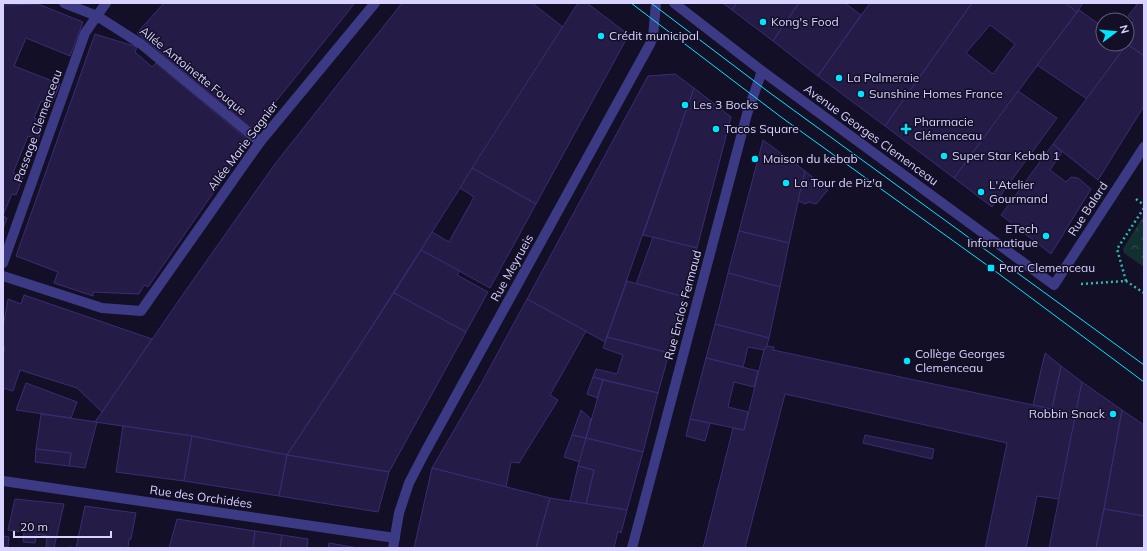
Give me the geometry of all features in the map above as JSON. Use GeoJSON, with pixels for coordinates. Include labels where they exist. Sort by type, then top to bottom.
{"type":"FeatureCollection","features":[{"type":"Feature","properties":{"kind":"street","name":"Allée Antoinette Fouque"},"geometry":{"type":"LineString","coordinates":[[64,3],[96,16],[141,44],[260,142]]}},
{"type":"Feature","properties":{"kind":"street","name":"Passage Clemenceau"},"geometry":{"type":"LineString","coordinates":[[3,263],[85,33],[106,3]]}},
{"type":"Feature","properties":{"kind":"street","name":"Allée Marie Sagnier"},"geometry":{"type":"LineString","coordinates":[[3,276],[102,308],[141,311],[260,142],[375,3]]}},
{"type":"Feature","properties":{"kind":"street","name":"Rue Meyrueis"},"geometry":{"type":"LineString","coordinates":[[394,543],[399,514],[409,483],[654,37],[656,3]]}},
{"type":"Feature","properties":{"kind":"street","name":"Avenue Georges Clemenceau"},"geometry":{"type":"LineString","coordinates":[[674,3],[762,71],[1054,285]]}},
{"type":"Feature","properties":{"kind":"street","name":"Rue Enclos Fermaud"},"geometry":{"type":"LineString","coordinates":[[632,548],[747,114],[762,71]]}},
{"type":"Feature","properties":{"kind":"street","name":"Rue Balard"},"geometry":{"type":"LineString","coordinates":[[1054,285],[1144,147]]}},
{"type":"Feature","properties":{"kind":"street","name":"Rue des Orchidées"},"geometry":{"type":"LineString","coordinates":[[3,481],[394,543]]}},
{"type":"Feature","properties":{"kind":"path"},"geometry":{"type":"LineString","coordinates":[[1126,281],[1117,249],[1144,208]]}},
{"type":"Feature","properties":{"kind":"path"},"geometry":{"type":"LineString","coordinates":[[1098,284],[1126,281],[1144,293]]}},
{"type":"Feature","properties":{"kind":"green space"},"geometry":{"type":"Polygon","coordinates":[[[1144,215],[1144,267],[1124,253],[1123,249],[1144,215]]]}},
{"type":"Feature","properties":{"kind":"building"},"geometry":{"type":"Polygon","coordinates":[[[164,3],[355,3],[253,130],[137,33],[164,3]]]}},
{"type":"Feature","properties":{"kind":"building"},"geometry":{"type":"Polygon","coordinates":[[[402,3],[532,3],[563,27],[358,348],[287,455],[192,436],[95,422],[275,164],[402,3]]]}},
{"type":"Feature","properties":{"kind":"building"},"geometry":{"type":"Polygon","coordinates":[[[578,3],[587,3],[625,32],[627,38],[536,204],[472,168],[578,3]]]}},
{"type":"Feature","properties":{"kind":"building"},"geometry":{"type":"Polygon","coordinates":[[[723,3],[737,3],[732,10],[723,3]]]}},
{"type":"Feature","properties":{"kind":"building"},"geometry":{"type":"Polygon","coordinates":[[[737,3],[799,3],[773,41],[732,10],[737,3]]]}},
{"type":"Feature","properties":{"kind":"building"},"geometry":{"type":"Polygon","coordinates":[[[799,3],[845,3],[861,15],[818,76],[773,41],[799,3]]]}},
{"type":"Feature","properties":{"kind":"building"},"geometry":{"type":"Polygon","coordinates":[[[870,3],[972,3],[885,126],[818,76],[870,3]]]}},
{"type":"Feature","properties":{"kind":"building"},"geometry":{"type":"Polygon","coordinates":[[[972,3],[1065,3],[1077,12],[954,178],[885,126],[972,3]],[[990,25],[966,53],[993,74],[1015,44],[990,25]]]}},
{"type":"Feature","properties":{"kind":"building"},"geometry":{"type":"Polygon","coordinates":[[[1065,3],[1083,3],[1077,12],[1065,3]]]}},
{"type":"Feature","properties":{"kind":"building"},"geometry":{"type":"Polygon","coordinates":[[[1134,3],[1144,3],[1144,56],[1135,50],[1135,12],[1131,12],[1137,5],[1134,3]]]}},
{"type":"Feature","properties":{"kind":"building"},"geometry":{"type":"Polygon","coordinates":[[[38,4],[83,22],[70,56],[26,38],[14,66],[60,84],[51,105],[41,101],[34,118],[44,122],[38,140],[28,136],[13,173],[23,177],[16,195],[12,194],[3,215],[3,5],[38,4]]]}},
{"type":"Feature","properties":{"kind":"building"},"geometry":{"type":"Polygon","coordinates":[[[1079,10],[1095,21],[1095,52],[1121,52],[1087,99],[1037,65],[1079,10]]]}},
{"type":"Feature","properties":{"kind":"building"},"geometry":{"type":"Polygon","coordinates":[[[95,34],[137,47],[135,52],[152,67],[156,63],[249,141],[148,287],[144,285],[139,294],[93,292],[93,296],[54,283],[58,272],[16,256],[95,34]]]}},
{"type":"Feature","properties":{"kind":"building"},"geometry":{"type":"Polygon","coordinates":[[[1135,50],[1144,56],[1144,106],[1098,180],[1053,144],[1121,52],[1135,52],[1135,50]]]}},
{"type":"Feature","properties":{"kind":"building"},"geometry":{"type":"Polygon","coordinates":[[[675,74],[694,88],[605,342],[527,299],[648,76],[675,74]]]}},
{"type":"Feature","properties":{"kind":"building"},"geometry":{"type":"Polygon","coordinates":[[[694,88],[731,117],[697,248],[643,235],[694,88]]]}},
{"type":"Feature","properties":{"kind":"building"},"geometry":{"type":"Polygon","coordinates":[[[1018,91],[1057,118],[992,207],[954,178],[1018,91]]]}},
{"type":"Feature","properties":{"kind":"building"},"geometry":{"type":"Polygon","coordinates":[[[763,140],[805,171],[789,243],[739,231],[763,140]]]}},
{"type":"Feature","properties":{"kind":"building"},"geometry":{"type":"Polygon","coordinates":[[[1053,144],[1062,152],[1050,170],[1066,182],[1071,177],[1078,178],[1091,189],[1051,254],[1001,215],[1053,144]]]}},
{"type":"Feature","properties":{"kind":"building"},"geometry":{"type":"Polygon","coordinates":[[[472,168],[536,204],[490,288],[421,250],[432,232],[449,242],[474,197],[460,188],[472,168]]]}},
{"type":"Feature","properties":{"kind":"building"},"geometry":{"type":"Polygon","coordinates":[[[805,171],[828,190],[816,204],[808,202],[806,204],[798,201],[805,171]]]}},
{"type":"Feature","properties":{"kind":"building"},"geometry":{"type":"Polygon","coordinates":[[[3,216],[7,218],[3,229],[3,216]]]}},
{"type":"Feature","properties":{"kind":"building"},"geometry":{"type":"Polygon","coordinates":[[[739,231],[789,243],[780,287],[728,273],[739,231]]]}},
{"type":"Feature","properties":{"kind":"building"},"geometry":{"type":"Polygon","coordinates":[[[653,237],[697,248],[684,297],[636,284],[653,237]]]}},
{"type":"Feature","properties":{"kind":"building"},"geometry":{"type":"Polygon","coordinates":[[[421,250],[460,271],[457,275],[488,292],[466,332],[394,293],[421,250]]]}},
{"type":"Feature","properties":{"kind":"building"},"geometry":{"type":"Polygon","coordinates":[[[728,273],[780,287],[769,338],[715,324],[728,273]]]}},
{"type":"Feature","properties":{"kind":"building"},"geometry":{"type":"Polygon","coordinates":[[[627,281],[684,297],[669,353],[607,337],[627,281]]]}},
{"type":"Feature","properties":{"kind":"building"},"geometry":{"type":"Polygon","coordinates":[[[394,293],[466,332],[389,472],[287,455],[358,348],[394,293]]]}},
{"type":"Feature","properties":{"kind":"building"},"geometry":{"type":"Polygon","coordinates":[[[24,295],[152,339],[102,412],[77,388],[20,370],[13,391],[3,388],[3,356],[5,347],[3,346],[3,327],[8,299],[21,304],[24,295]]]}},
{"type":"Feature","properties":{"kind":"building"},"geometry":{"type":"Polygon","coordinates":[[[527,299],[586,331],[550,395],[558,400],[519,463],[511,462],[506,487],[432,468],[482,382],[527,299]]]}},
{"type":"Feature","properties":{"kind":"building"},"geometry":{"type":"Polygon","coordinates":[[[715,324],[769,338],[767,346],[764,350],[748,347],[743,367],[706,358],[715,324]]]}},
{"type":"Feature","properties":{"kind":"building"},"geometry":{"type":"Polygon","coordinates":[[[607,337],[669,353],[658,393],[593,377],[596,369],[617,374],[623,355],[603,348],[607,337]]]}},
{"type":"Feature","properties":{"kind":"building"},"geometry":{"type":"Polygon","coordinates":[[[767,346],[774,347],[773,350],[1052,409],[1061,366],[1082,382],[1059,499],[1037,496],[1026,548],[985,548],[1007,443],[785,394],[745,548],[703,548],[733,428],[744,430],[764,350],[767,346]]]}},
{"type":"Feature","properties":{"kind":"building"},"geometry":{"type":"Polygon","coordinates":[[[1045,353],[1061,366],[1052,409],[1033,405],[1045,353]]]}},
{"type":"Feature","properties":{"kind":"building"},"geometry":{"type":"Polygon","coordinates":[[[706,358],[758,371],[754,387],[734,382],[728,407],[748,412],[744,430],[690,419],[706,358]]]}},
{"type":"Feature","properties":{"kind":"building"},"geometry":{"type":"Polygon","coordinates":[[[593,377],[603,380],[597,398],[587,394],[593,377]]]}},
{"type":"Feature","properties":{"kind":"building"},"geometry":{"type":"Polygon","coordinates":[[[603,380],[658,393],[643,452],[586,438],[603,380]]]}},
{"type":"Feature","properties":{"kind":"building"},"geometry":{"type":"Polygon","coordinates":[[[1082,382],[1122,410],[1104,509],[1096,548],[1049,548],[1082,382]]]}},
{"type":"Feature","properties":{"kind":"building"},"geometry":{"type":"Polygon","coordinates":[[[26,383],[77,402],[71,418],[16,410],[26,383]]]}},
{"type":"Feature","properties":{"kind":"building"},"geometry":{"type":"Polygon","coordinates":[[[581,410],[591,419],[586,438],[572,435],[581,410]]]}},
{"type":"Feature","properties":{"kind":"building"},"geometry":{"type":"Polygon","coordinates":[[[1122,410],[1144,425],[1144,516],[1104,509],[1122,410]]]}},
{"type":"Feature","properties":{"kind":"building"},"geometry":{"type":"Polygon","coordinates":[[[41,414],[97,422],[85,468],[69,466],[71,453],[36,449],[41,414]]]}},
{"type":"Feature","properties":{"kind":"building"},"geometry":{"type":"Polygon","coordinates":[[[690,419],[710,423],[705,441],[686,436],[690,419]]]}},
{"type":"Feature","properties":{"kind":"building"},"geometry":{"type":"Polygon","coordinates":[[[123,426],[192,436],[184,481],[116,472],[123,426]]]}},
{"type":"Feature","properties":{"kind":"building"},"geometry":{"type":"Polygon","coordinates":[[[572,435],[586,438],[580,462],[564,457],[572,435]]]}},
{"type":"Feature","properties":{"kind":"building"},"geometry":{"type":"Polygon","coordinates":[[[865,435],[934,449],[932,459],[863,443],[865,435]]]}},
{"type":"Feature","properties":{"kind":"building"},"geometry":{"type":"Polygon","coordinates":[[[192,436],[287,455],[279,496],[184,481],[192,436]]]}},
{"type":"Feature","properties":{"kind":"building"},"geometry":{"type":"Polygon","coordinates":[[[586,438],[643,452],[627,510],[586,504],[594,470],[578,466],[586,438]]]}},
{"type":"Feature","properties":{"kind":"building"},"geometry":{"type":"Polygon","coordinates":[[[36,449],[71,453],[69,466],[35,462],[36,449]]]}},
{"type":"Feature","properties":{"kind":"building"},"geometry":{"type":"Polygon","coordinates":[[[287,455],[389,472],[378,512],[279,496],[287,455]]]}},
{"type":"Feature","properties":{"kind":"building"},"geometry":{"type":"Polygon","coordinates":[[[578,466],[594,470],[586,504],[570,501],[578,466]]]}},
{"type":"Feature","properties":{"kind":"building"},"geometry":{"type":"Polygon","coordinates":[[[432,468],[550,498],[536,548],[414,548],[432,468]]]}},
{"type":"Feature","properties":{"kind":"building"},"geometry":{"type":"Polygon","coordinates":[[[550,498],[627,510],[621,533],[618,531],[614,548],[536,548],[550,498]]]}},
{"type":"Feature","properties":{"kind":"building"},"geometry":{"type":"Polygon","coordinates":[[[15,499],[64,504],[54,548],[46,547],[47,536],[37,534],[35,543],[23,542],[24,532],[8,530],[15,499]]]}},
{"type":"Feature","properties":{"kind":"building"},"geometry":{"type":"Polygon","coordinates":[[[85,506],[136,513],[128,548],[76,548],[85,506]]]}},
{"type":"Feature","properties":{"kind":"building"},"geometry":{"type":"Polygon","coordinates":[[[1104,509],[1144,516],[1144,548],[1096,548],[1104,509]]]}},
{"type":"Feature","properties":{"kind":"building"},"geometry":{"type":"Polygon","coordinates":[[[177,519],[255,531],[253,548],[169,548],[177,519]]]}},
{"type":"Feature","properties":{"kind":"building"},"geometry":{"type":"Polygon","coordinates":[[[255,531],[282,535],[280,548],[253,548],[255,531]]]}},
{"type":"Feature","properties":{"kind":"building"},"geometry":{"type":"Polygon","coordinates":[[[282,535],[308,539],[307,548],[280,548],[282,535]]]}},
{"type":"Feature","properties":{"kind":"building"},"geometry":{"type":"Polygon","coordinates":[[[3,536],[9,537],[8,547],[3,546],[3,536]]]}},
{"type":"Feature","properties":{"kind":"building"},"geometry":{"type":"Polygon","coordinates":[[[329,543],[358,548],[328,548],[329,543]]]}},
{"type":"Feature","properties":{"kind":"tram line"},"geometry":{"type":"LineString","coordinates":[[631,3],[781,117],[991,268],[1144,382]]}},
{"type":"Feature","properties":{"kind":"tram line"},"geometry":{"type":"LineString","coordinates":[[651,3],[770,93],[1144,365]]}},
{"type":"Feature","properties":{"kind":"place","name":"Kong's Food"},"geometry":{"type":"Point","coordinates":[763,22]}},
{"type":"Feature","properties":{"kind":"place","name":"Crédit municipal"},"geometry":{"type":"Point","coordinates":[601,36]}},
{"type":"Feature","properties":{"kind":"place","name":"La Palmeraie"},"geometry":{"type":"Point","coordinates":[839,78]}},
{"type":"Feature","properties":{"kind":"place","name":"Sunshine Homes France"},"geometry":{"type":"Point","coordinates":[861,94]}},
{"type":"Feature","properties":{"kind":"place","name":"Les 3 Bocks"},"geometry":{"type":"Point","coordinates":[685,105]}},
{"type":"Feature","properties":{"kind":"place","name":"Tacos Square"},"geometry":{"type":"Point","coordinates":[716,129]}},
{"type":"Feature","properties":{"kind":"place","name":"Pharmacie Clémenceau"},"geometry":{"type":"Point","coordinates":[906,129]}},
{"type":"Feature","properties":{"kind":"place","name":"Super Star Kebab 1"},"geometry":{"type":"Point","coordinates":[944,156]}},
{"type":"Feature","properties":{"kind":"place","name":"Maison du kebab"},"geometry":{"type":"Point","coordinates":[755,159]}},
{"type":"Feature","properties":{"kind":"place","name":"La Tour de Piz'a"},"geometry":{"type":"Point","coordinates":[786,183]}},
{"type":"Feature","properties":{"kind":"place","name":"L'Atelier Gourmand"},"geometry":{"type":"Point","coordinates":[981,192]}},
{"type":"Feature","properties":{"kind":"place","name":"ETech Informatique"},"geometry":{"type":"Point","coordinates":[1046,236]}},
{"type":"Feature","properties":{"kind":"place","name":"Parc Clemenceau"},"geometry":{"type":"Point","coordinates":[991,268]}},
{"type":"Feature","properties":{"kind":"place","name":"Collège Georges Clemenceau"},"geometry":{"type":"Point","coordinates":[907,361]}},
{"type":"Feature","properties":{"kind":"place","name":"Robbin Snack"},"geometry":{"type":"Point","coordinates":[1113,414]}}]}
